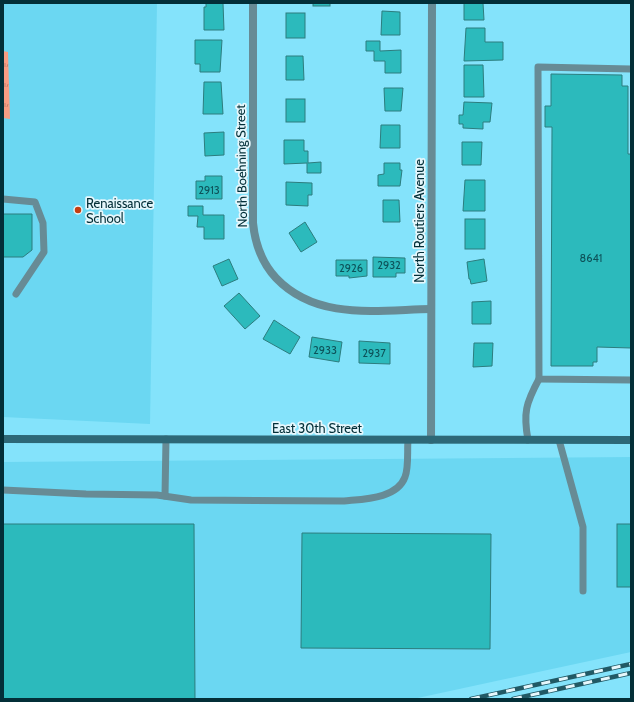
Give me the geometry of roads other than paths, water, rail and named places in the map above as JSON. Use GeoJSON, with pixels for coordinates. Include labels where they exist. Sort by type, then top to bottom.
{"type":"FeatureCollection","features":[{"type":"Feature","properties":{"kind":"main road","name":"East 30th Street"},"geometry":{"type":"LineString","coordinates":[[3,439],[631,440]]}},
{"type":"Feature","properties":{"kind":"street","name":"North Boehning Street"},"geometry":{"type":"LineString","coordinates":[[253,3],[252,216],[256,242],[263,259],[273,275],[287,288],[297,296],[320,306],[345,310],[431,309]]}},
{"type":"Feature","properties":{"kind":"street","name":"North Routiers Avenue"},"geometry":{"type":"LineString","coordinates":[[431,440],[432,3]]}},
{"type":"Feature","properties":{"kind":"lane"},"geometry":{"type":"LineString","coordinates":[[528,440],[525,422],[528,399],[539,379],[538,67],[631,69]]}},
{"type":"Feature","properties":{"kind":"lane"},"geometry":{"type":"LineString","coordinates":[[3,199],[36,202],[43,223],[44,252],[16,294]]}},
{"type":"Feature","properties":{"kind":"lane"},"geometry":{"type":"LineString","coordinates":[[539,379],[631,380]]}},
{"type":"Feature","properties":{"kind":"lane"},"geometry":{"type":"LineString","coordinates":[[165,496],[166,439]]}},
{"type":"Feature","properties":{"kind":"lane"},"geometry":{"type":"LineString","coordinates":[[3,490],[165,496],[191,500],[344,501],[369,499],[386,494],[398,486],[405,477],[408,440]]}},
{"type":"Feature","properties":{"kind":"lane"},"geometry":{"type":"LineString","coordinates":[[558,440],[583,527],[583,590]]}},
{"type":"Feature","properties":{"kind":"railway"},"geometry":{"type":"LineString","coordinates":[[471,699],[631,664]]}},
{"type":"Feature","properties":{"kind":"railway"},"geometry":{"type":"LineString","coordinates":[[513,699],[631,673]]}},
{"type":"Feature","properties":{"kind":"place","name":"Renaissance School"},"geometry":{"type":"Point","coordinates":[78,210]}}]}
